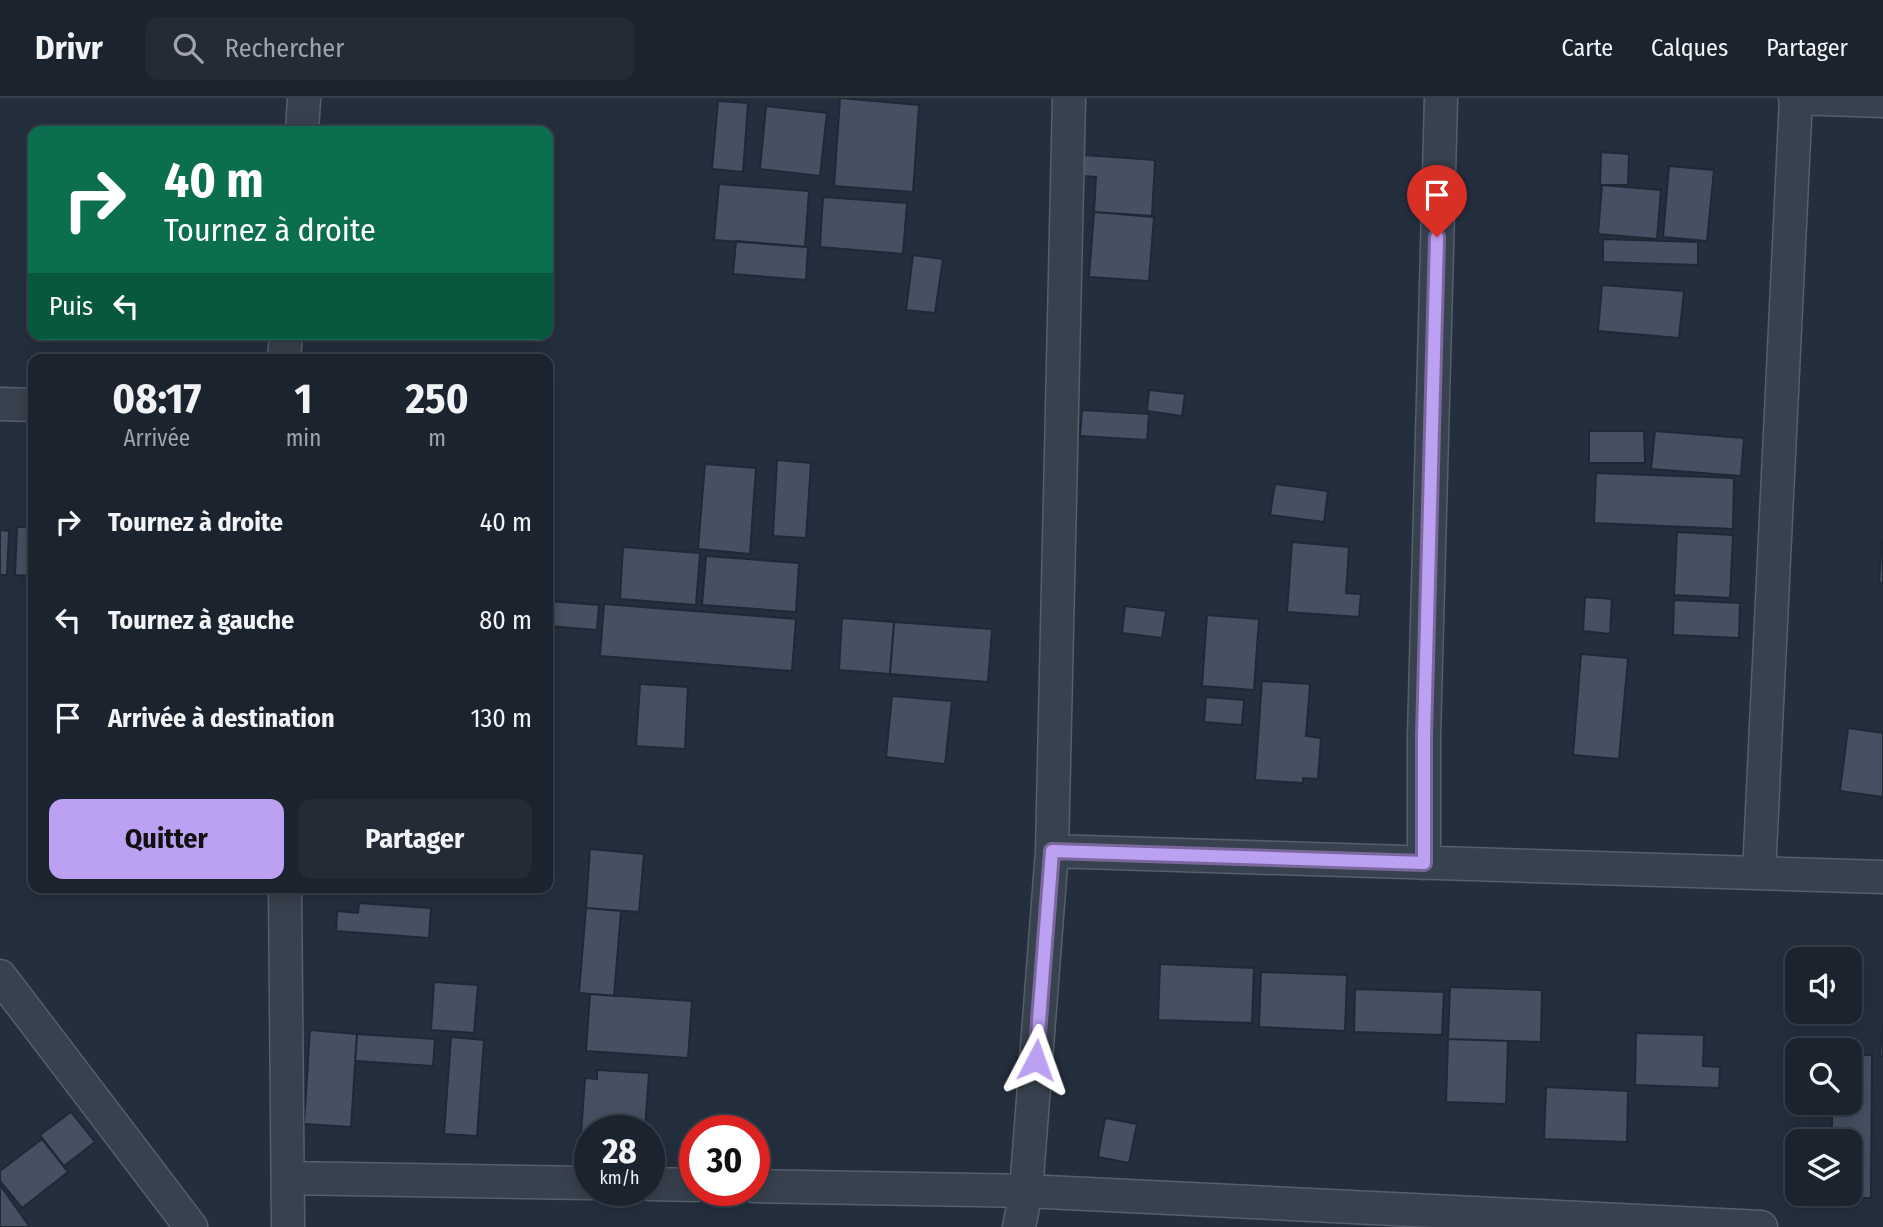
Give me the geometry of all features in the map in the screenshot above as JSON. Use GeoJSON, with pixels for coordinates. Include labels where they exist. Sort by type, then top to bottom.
{"type":"FeatureCollection","features":[{"type":"Feature","properties":{"kind":"street"},"geometry":{"type":"LineString","coordinates":[[302,126],[304,98]]}},
{"type":"Feature","properties":{"kind":"street"},"geometry":{"type":"LineString","coordinates":[[1019,1227],[1026,1191],[1052,851],[1069,98]]}},
{"type":"Feature","properties":{"kind":"street"},"geometry":{"type":"LineString","coordinates":[[1424,863],[1424,736],[1441,98]]}},
{"type":"Feature","properties":{"kind":"street"},"geometry":{"type":"LineString","coordinates":[[1759,873],[1796,98],[1883,101]]}},
{"type":"Feature","properties":{"kind":"street"},"geometry":{"type":"LineString","coordinates":[[0,404],[28,405]]}},
{"type":"Feature","properties":{"kind":"street"},"geometry":{"type":"LineString","coordinates":[[1052,851],[1883,877]]}},
{"type":"Feature","properties":{"kind":"street"},"geometry":{"type":"LineString","coordinates":[[285,893],[288,1227]]}},
{"type":"Feature","properties":{"kind":"street"},"geometry":{"type":"LineString","coordinates":[[0,976],[191,1227]]}},
{"type":"Feature","properties":{"kind":"street"},"geometry":{"type":"LineString","coordinates":[[288,1178],[574,1183]]}},
{"type":"Feature","properties":{"kind":"street"},"geometry":{"type":"LineString","coordinates":[[770,1186],[1026,1191],[1361,1217],[1761,1227]]}},
{"type":"Feature","properties":{"kind":"building"},"geometry":{"type":"Polygon","coordinates":[[[840,98],[919,105],[913,192],[834,186],[840,98]]]}},
{"type":"Feature","properties":{"kind":"building"},"geometry":{"type":"Polygon","coordinates":[[[718,101],[748,103],[743,172],[712,169],[718,101]]]}},
{"type":"Feature","properties":{"kind":"building"},"geometry":{"type":"Polygon","coordinates":[[[766,106],[827,113],[820,176],[760,169],[766,106]]]}},
{"type":"Feature","properties":{"kind":"building"},"geometry":{"type":"Polygon","coordinates":[[[1601,152],[1629,154],[1628,185],[1600,185],[1601,152]]]}},
{"type":"Feature","properties":{"kind":"building"},"geometry":{"type":"Polygon","coordinates":[[[1084,155],[1155,160],[1152,216],[1094,212],[1096,177],[1083,176],[1084,155]]]}},
{"type":"Feature","properties":{"kind":"building"},"geometry":{"type":"Polygon","coordinates":[[[1669,166],[1714,170],[1707,241],[1663,237],[1669,166]]]}},
{"type":"Feature","properties":{"kind":"building"},"geometry":{"type":"Polygon","coordinates":[[[719,184],[809,191],[805,247],[714,240],[719,184]]]}},
{"type":"Feature","properties":{"kind":"building"},"geometry":{"type":"Polygon","coordinates":[[[1602,185],[1661,190],[1657,239],[1598,234],[1602,185]]]}},
{"type":"Feature","properties":{"kind":"building"},"geometry":{"type":"Polygon","coordinates":[[[823,197],[907,203],[903,254],[820,247],[823,197]]]}},
{"type":"Feature","properties":{"kind":"building"},"geometry":{"type":"Polygon","coordinates":[[[1094,212],[1154,217],[1149,281],[1089,277],[1094,212]]]}},
{"type":"Feature","properties":{"kind":"building"},"geometry":{"type":"Polygon","coordinates":[[[1603,239],[1698,242],[1698,265],[1603,262],[1603,239]]]}},
{"type":"Feature","properties":{"kind":"building"},"geometry":{"type":"Polygon","coordinates":[[[736,241],[808,247],[806,280],[733,274],[736,241]]]}},
{"type":"Feature","properties":{"kind":"building"},"geometry":{"type":"Polygon","coordinates":[[[913,255],[943,259],[935,313],[906,310],[913,255]]]}},
{"type":"Feature","properties":{"kind":"building"},"geometry":{"type":"Polygon","coordinates":[[[1602,285],[1684,291],[1679,338],[1598,331],[1602,285]]]}},
{"type":"Feature","properties":{"kind":"building"},"geometry":{"type":"Polygon","coordinates":[[[1149,390],[1185,394],[1182,416],[1147,411],[1149,390]]]}},
{"type":"Feature","properties":{"kind":"building"},"geometry":{"type":"Polygon","coordinates":[[[1082,410],[1149,414],[1147,440],[1080,436],[1082,410]]]}},
{"type":"Feature","properties":{"kind":"building"},"geometry":{"type":"Polygon","coordinates":[[[1589,431],[1644,431],[1645,463],[1589,463],[1589,431]]]}},
{"type":"Feature","properties":{"kind":"building"},"geometry":{"type":"Polygon","coordinates":[[[1655,431],[1744,438],[1741,476],[1651,469],[1655,431]]]}},
{"type":"Feature","properties":{"kind":"building"},"geometry":{"type":"Polygon","coordinates":[[[777,460],[811,463],[806,538],[773,536],[777,460]]]}},
{"type":"Feature","properties":{"kind":"building"},"geometry":{"type":"Polygon","coordinates":[[[705,464],[756,468],[750,554],[698,549],[705,464]]]}},
{"type":"Feature","properties":{"kind":"building"},"geometry":{"type":"Polygon","coordinates":[[[1596,473],[1734,478],[1733,529],[1594,523],[1596,473]]]}},
{"type":"Feature","properties":{"kind":"building"},"geometry":{"type":"Polygon","coordinates":[[[1275,484],[1328,491],[1324,522],[1270,515],[1275,484]]]}},
{"type":"Feature","properties":{"kind":"building"},"geometry":{"type":"Polygon","coordinates":[[[17,527],[28,527],[28,576],[15,575],[17,527]]]}},
{"type":"Feature","properties":{"kind":"building"},"geometry":{"type":"Polygon","coordinates":[[[0,530],[9,531],[7,575],[0,575],[0,530]]]}},
{"type":"Feature","properties":{"kind":"building"},"geometry":{"type":"Polygon","coordinates":[[[1677,532],[1733,535],[1730,598],[1674,595],[1677,532]]]}},
{"type":"Feature","properties":{"kind":"building"},"geometry":{"type":"Polygon","coordinates":[[[1883,540],[1883,583],[1879,582],[1883,540]]]}},
{"type":"Feature","properties":{"kind":"building"},"geometry":{"type":"Polygon","coordinates":[[[1292,542],[1349,547],[1346,593],[1361,594],[1359,617],[1287,612],[1292,542]]]}},
{"type":"Feature","properties":{"kind":"building"},"geometry":{"type":"Polygon","coordinates":[[[623,547],[700,553],[696,605],[620,599],[623,547]]]}},
{"type":"Feature","properties":{"kind":"building"},"geometry":{"type":"Polygon","coordinates":[[[706,556],[799,563],[796,612],[702,605],[706,556]]]}},
{"type":"Feature","properties":{"kind":"building"},"geometry":{"type":"Polygon","coordinates":[[[1585,597],[1612,599],[1610,634],[1583,631],[1585,597]]]}},
{"type":"Feature","properties":{"kind":"building"},"geometry":{"type":"Polygon","coordinates":[[[1674,600],[1740,603],[1739,638],[1673,635],[1674,600]]]}},
{"type":"Feature","properties":{"kind":"building"},"geometry":{"type":"Polygon","coordinates":[[[553,601],[599,605],[597,630],[553,626],[553,601]]]}},
{"type":"Feature","properties":{"kind":"building"},"geometry":{"type":"Polygon","coordinates":[[[604,604],[796,619],[792,671],[600,656],[604,604]]]}},
{"type":"Feature","properties":{"kind":"building"},"geometry":{"type":"Polygon","coordinates":[[[1125,606],[1166,611],[1162,638],[1122,633],[1125,606]]]}},
{"type":"Feature","properties":{"kind":"building"},"geometry":{"type":"Polygon","coordinates":[[[1207,615],[1259,619],[1254,690],[1202,686],[1207,615]]]}},
{"type":"Feature","properties":{"kind":"building"},"geometry":{"type":"Polygon","coordinates":[[[842,618],[894,622],[890,674],[839,670],[842,618]]]}},
{"type":"Feature","properties":{"kind":"building"},"geometry":{"type":"Polygon","coordinates":[[[894,622],[992,629],[988,682],[890,674],[894,622]]]}},
{"type":"Feature","properties":{"kind":"building"},"geometry":{"type":"Polygon","coordinates":[[[1581,654],[1628,658],[1619,759],[1573,755],[1581,654]]]}},
{"type":"Feature","properties":{"kind":"building"},"geometry":{"type":"Polygon","coordinates":[[[1262,681],[1310,684],[1306,736],[1321,738],[1318,779],[1303,778],[1303,783],[1255,780],[1262,681]]]}},
{"type":"Feature","properties":{"kind":"building"},"geometry":{"type":"Polygon","coordinates":[[[640,684],[688,687],[685,749],[636,746],[640,684]]]}},
{"type":"Feature","properties":{"kind":"building"},"geometry":{"type":"Polygon","coordinates":[[[892,696],[952,701],[945,764],[886,757],[892,696]]]}},
{"type":"Feature","properties":{"kind":"building"},"geometry":{"type":"Polygon","coordinates":[[[1206,697],[1244,700],[1242,725],[1204,722],[1206,697]]]}},
{"type":"Feature","properties":{"kind":"building"},"geometry":{"type":"Polygon","coordinates":[[[1848,728],[1883,733],[1883,797],[1840,791],[1848,728]]]}},
{"type":"Feature","properties":{"kind":"building"},"geometry":{"type":"Polygon","coordinates":[[[590,849],[644,854],[639,912],[586,908],[590,849]]]}},
{"type":"Feature","properties":{"kind":"building"},"geometry":{"type":"Polygon","coordinates":[[[359,903],[431,908],[429,938],[336,931],[337,911],[358,913],[359,903]]]}},
{"type":"Feature","properties":{"kind":"building"},"geometry":{"type":"Polygon","coordinates":[[[586,908],[621,911],[614,996],[579,993],[586,908]]]}},
{"type":"Feature","properties":{"kind":"building"},"geometry":{"type":"Polygon","coordinates":[[[1160,964],[1254,968],[1252,1023],[1158,1020],[1160,964]]]}},
{"type":"Feature","properties":{"kind":"building"},"geometry":{"type":"Polygon","coordinates":[[[1261,972],[1347,975],[1345,1031],[1259,1027],[1261,972]]]}},
{"type":"Feature","properties":{"kind":"building"},"geometry":{"type":"Polygon","coordinates":[[[434,982],[478,985],[474,1033],[431,1030],[434,982]]]}},
{"type":"Feature","properties":{"kind":"building"},"geometry":{"type":"Polygon","coordinates":[[[1450,987],[1542,990],[1541,1042],[1448,1039],[1450,987]]]}},
{"type":"Feature","properties":{"kind":"building"},"geometry":{"type":"Polygon","coordinates":[[[1355,989],[1444,992],[1442,1035],[1354,1032],[1355,989]]]}},
{"type":"Feature","properties":{"kind":"building"},"geometry":{"type":"Polygon","coordinates":[[[590,994],[692,1001],[688,1058],[586,1051],[590,994]]]}},
{"type":"Feature","properties":{"kind":"building"},"geometry":{"type":"Polygon","coordinates":[[[1882,1025],[1883,1056],[1880,1056],[1882,1025]]]}},
{"type":"Feature","properties":{"kind":"building"},"geometry":{"type":"Polygon","coordinates":[[[310,1030],[357,1034],[351,1127],[304,1124],[310,1030]]]}},
{"type":"Feature","properties":{"kind":"building"},"geometry":{"type":"Polygon","coordinates":[[[1636,1033],[1704,1035],[1703,1066],[1720,1067],[1719,1088],[1635,1085],[1636,1033]]]}},
{"type":"Feature","properties":{"kind":"building"},"geometry":{"type":"Polygon","coordinates":[[[357,1034],[435,1039],[433,1066],[355,1061],[357,1034]]]}},
{"type":"Feature","properties":{"kind":"building"},"geometry":{"type":"Polygon","coordinates":[[[451,1037],[484,1040],[477,1136],[444,1134],[451,1037]]]}},
{"type":"Feature","properties":{"kind":"building"},"geometry":{"type":"Polygon","coordinates":[[[1448,1039],[1508,1041],[1506,1104],[1446,1102],[1448,1039]]]}},
{"type":"Feature","properties":{"kind":"building"},"geometry":{"type":"Polygon","coordinates":[[[1862,1055],[1872,1055],[1871,1198],[1862,1198],[1862,1129],[1832,1129],[1832,1115],[1862,1115],[1862,1055]]]}},
{"type":"Feature","properties":{"kind":"building"},"geometry":{"type":"Polygon","coordinates":[[[597,1070],[649,1073],[646,1115],[582,1115],[585,1078],[597,1079],[597,1070]]]}},
{"type":"Feature","properties":{"kind":"building"},"geometry":{"type":"Polygon","coordinates":[[[1546,1087],[1628,1091],[1627,1142],[1544,1139],[1546,1087]]]}},
{"type":"Feature","properties":{"kind":"building"},"geometry":{"type":"Polygon","coordinates":[[[71,1112],[95,1142],[64,1166],[40,1135],[71,1112]]]}},
{"type":"Feature","properties":{"kind":"building"},"geometry":{"type":"Polygon","coordinates":[[[1105,1118],[1137,1124],[1129,1163],[1098,1157],[1105,1118]]]}},
{"type":"Feature","properties":{"kind":"building"},"geometry":{"type":"Polygon","coordinates":[[[42,1139],[68,1172],[22,1208],[0,1181],[0,1171],[42,1139]]]}},
{"type":"Feature","properties":{"kind":"building"},"geometry":{"type":"Polygon","coordinates":[[[0,1185],[30,1227],[0,1227],[0,1185]]]}},
{"type":"Feature","properties":{"kind":"route"},"geometry":{"type":"LineString","coordinates":[[1036,1060],[1052,851],[1424,863],[1424,736],[1437,237]]}}]}
